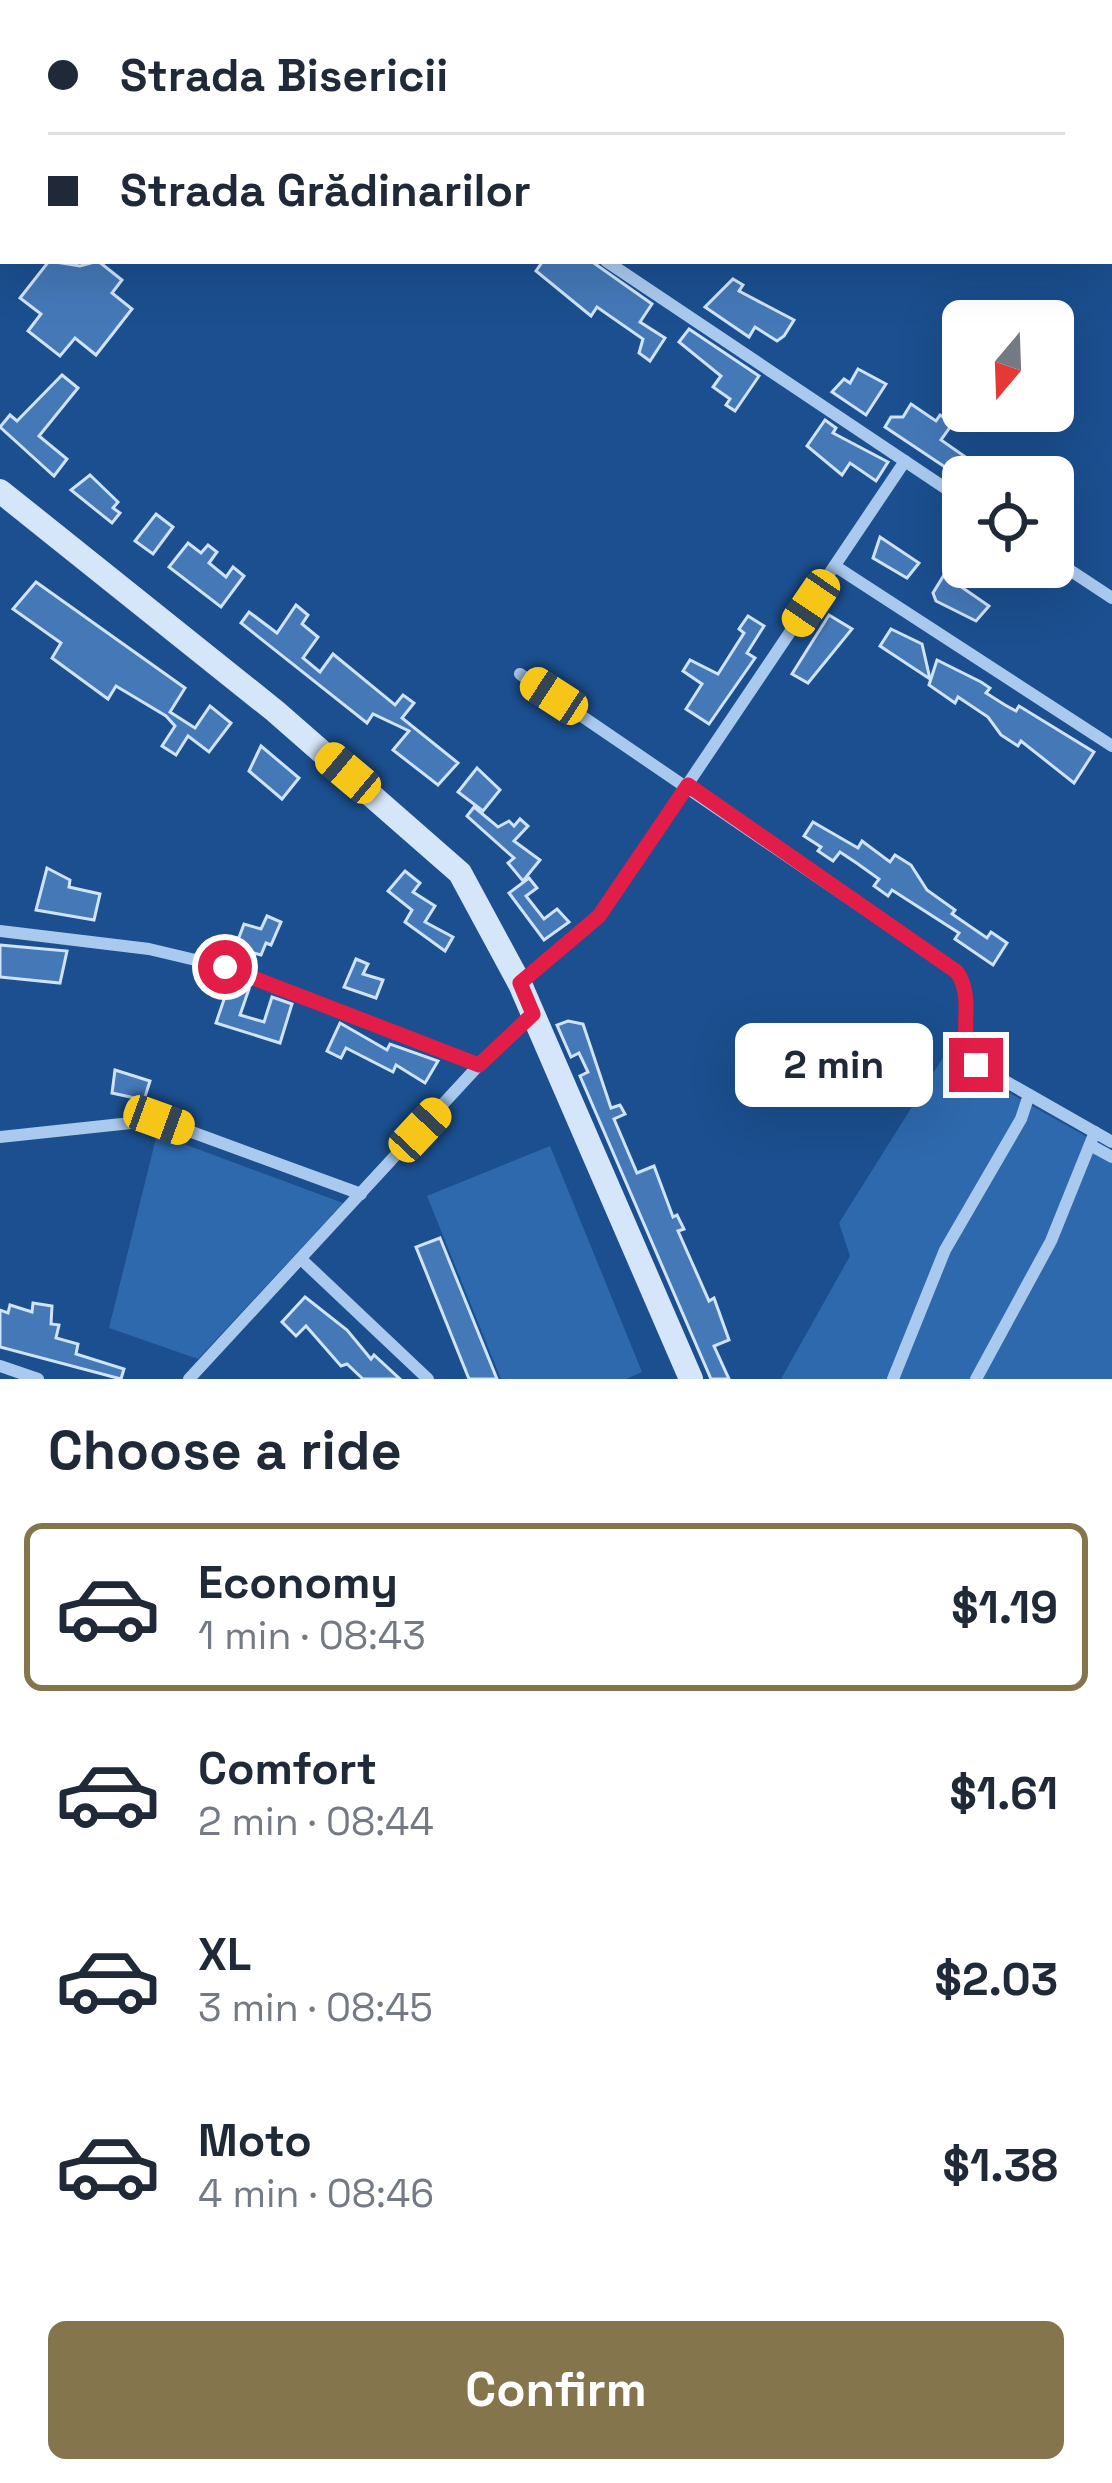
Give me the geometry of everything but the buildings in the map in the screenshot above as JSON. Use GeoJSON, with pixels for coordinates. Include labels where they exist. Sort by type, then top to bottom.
{"type":"FeatureCollection","features":[{"type":"Feature","properties":{"kind":"main road"},"geometry":{"type":"LineString","coordinates":[[0,491],[275,711],[443,855],[478,898],[520,983],[692,1379]]}},
{"type":"Feature","properties":{"kind":"street"},"geometry":{"type":"LineString","coordinates":[[610,264],[942,486]]}},
{"type":"Feature","properties":{"kind":"street"},"geometry":{"type":"LineString","coordinates":[[520,983],[599,916],[905,461]]}},
{"type":"Feature","properties":{"kind":"street"},"geometry":{"type":"LineString","coordinates":[[835,566],[1112,746]]}},
{"type":"Feature","properties":{"kind":"street"},"geometry":{"type":"LineString","coordinates":[[1074,574],[1112,598]]}},
{"type":"Feature","properties":{"kind":"street"},"geometry":{"type":"LineString","coordinates":[[520,674],[957,972],[968,993],[968,1053],[976,1065],[1093,1138],[1112,1157]]}},
{"type":"Feature","properties":{"kind":"street"},"geometry":{"type":"LineString","coordinates":[[0,931],[149,949],[225,967],[479,1065]]}},
{"type":"Feature","properties":{"kind":"street"},"geometry":{"type":"LineString","coordinates":[[189,1379],[479,1065],[533,1014]]}},
{"type":"Feature","properties":{"kind":"street"},"geometry":{"type":"LineString","coordinates":[[893,1379],[945,1250],[1022,1119],[1029,1095]]}},
{"type":"Feature","properties":{"kind":"street"},"geometry":{"type":"LineString","coordinates":[[0,1138],[159,1120],[361,1194]]}},
{"type":"Feature","properties":{"kind":"street"},"geometry":{"type":"LineString","coordinates":[[1093,1138],[1112,1142]]}},
{"type":"Feature","properties":{"kind":"street"},"geometry":{"type":"LineString","coordinates":[[976,1379],[1051,1241],[1093,1138]]}},
{"type":"Feature","properties":{"kind":"street"},"geometry":{"type":"LineString","coordinates":[[301,1259],[428,1379]]}},
{"type":"Feature","properties":{"kind":"street"},"geometry":{"type":"LineString","coordinates":[[0,1366],[38,1379]]}},
{"type":"Feature","properties":{"kind":"shaded area"},"geometry":{"type":"Polygon","coordinates":[[[944,1056],[1112,1151],[1112,1379],[781,1379],[850,1256],[839,1223],[944,1056]]]}},
{"type":"Feature","properties":{"kind":"shaded area"},"geometry":{"type":"Polygon","coordinates":[[[157,1134],[343,1203],[198,1359],[109,1328],[157,1134]]]}},
{"type":"Feature","properties":{"kind":"shaded area"},"geometry":{"type":"Polygon","coordinates":[[[550,1146],[642,1372],[626,1379],[501,1379],[427,1196],[550,1146]]]}},
{"type":"Feature","properties":{"kind":"route"},"geometry":{"type":"LineString","coordinates":[[225,967],[378,1022],[479,1065],[533,1014],[520,983],[599,916],[688,785],[957,972],[968,993],[964,1042],[976,1065]]}}]}
